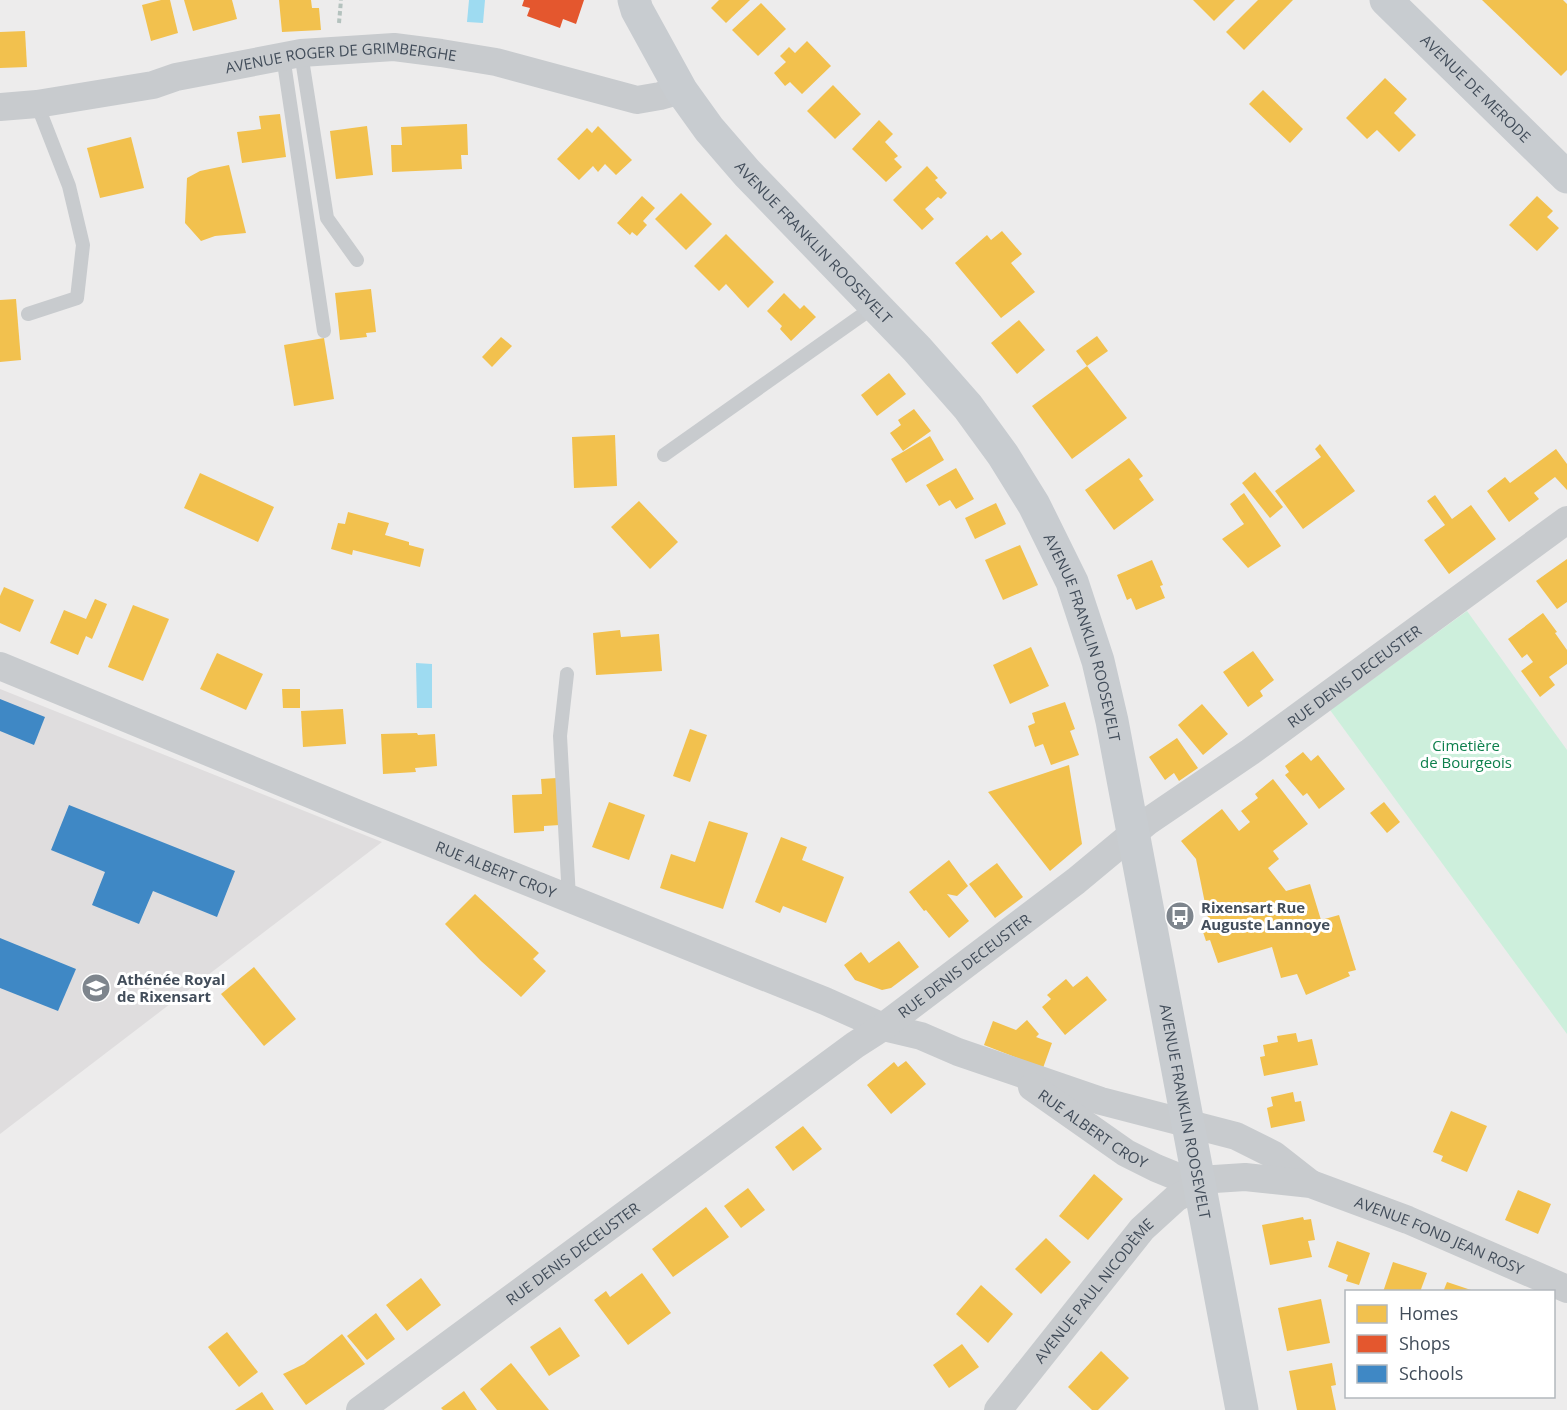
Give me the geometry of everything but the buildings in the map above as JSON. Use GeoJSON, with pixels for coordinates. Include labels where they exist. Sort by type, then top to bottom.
{"type":"FeatureCollection","features":[{"type":"Feature","properties":{"kind":"main road","name":"AVENUE FRANKLIN ROOSEVELT"},"geometry":{"type":"LineString","coordinates":[[634,0],[637,10],[681,90],[709,129],[747,173],[917,349],[968,407],[1003,455],[1034,506],[1072,582],[1098,661],[1112,721],[1242,1410]]}},
{"type":"Feature","properties":{"kind":"main road","name":"AVENUE DE MERODE"},"geometry":{"type":"LineString","coordinates":[[1386,0],[1567,177]]}},
{"type":"Feature","properties":{"kind":"street","name":"AVENUE ROGER DE GRIMBERGHE"},"geometry":{"type":"LineString","coordinates":[[0,106],[38,104],[153,85],[176,77],[292,55],[394,47],[441,52],[496,62],[637,100],[681,90]]}},
{"type":"Feature","properties":{"kind":"street","name":"RUE DENIS DECEUSTER"},"geometry":{"type":"LineString","coordinates":[[360,1410],[855,1045],[884,1027],[1067,888],[1147,822],[1250,752],[1567,520]]}},
{"type":"Feature","properties":{"kind":"street","name":"RUE ALBERT CROY"},"geometry":{"type":"LineString","coordinates":[[0,666],[884,1027],[921,1036],[958,1052],[1101,1101],[1187,1122]]}},
{"type":"Feature","properties":{"kind":"street","name":"RUE ALBERT CROY"},"geometry":{"type":"LineString","coordinates":[[993,1063],[1043,1093],[1126,1153],[1178,1177],[1199,1180]]}},
{"type":"Feature","properties":{"kind":"street","name":"AVENUE FOND JEAN ROSY"},"geometry":{"type":"LineString","coordinates":[[1187,1122],[1236,1136],[1274,1155],[1311,1184]]}},
{"type":"Feature","properties":{"kind":"street","name":"AVENUE FOND JEAN ROSY"},"geometry":{"type":"LineString","coordinates":[[1199,1180],[1245,1177],[1311,1184],[1408,1220],[1567,1289]]}},
{"type":"Feature","properties":{"kind":"street","name":"AVENUE PAUL NICODÈME"},"geometry":{"type":"LineString","coordinates":[[998,1410],[1142,1229],[1176,1198],[1193,1189],[1199,1180]]}},
{"type":"Feature","properties":{"kind":"lane"},"geometry":{"type":"LineString","coordinates":[[292,55],[327,218],[357,260]]}},
{"type":"Feature","properties":{"kind":"lane"},"geometry":{"type":"LineString","coordinates":[[292,55],[324,331]]}},
{"type":"Feature","properties":{"kind":"lane"},"geometry":{"type":"LineString","coordinates":[[28,314],[76,298],[83,245],[69,186],[38,104]]}},
{"type":"Feature","properties":{"kind":"lane"},"geometry":{"type":"LineString","coordinates":[[664,455],[875,306]]}},
{"type":"Feature","properties":{"kind":"lane"},"geometry":{"type":"LineString","coordinates":[[567,674],[560,736],[569,898]]}},
{"type":"Feature","properties":{"kind":"shaded area","name":"Athénée Royal de Rixensart"},"geometry":{"type":"Polygon","coordinates":[[[0,689],[382,842],[0,1134],[0,689]]]}},
{"type":"Feature","properties":{"kind":"green space","name":"Cimetière de Bourgeois"},"geometry":{"type":"Polygon","coordinates":[[[1467,611],[1567,750],[1567,1034],[1330,710],[1467,611]]]}},
{"type":"Feature","properties":{"kind":"water"},"geometry":{"type":"Polygon","coordinates":[[[469,0],[485,0],[483,23],[467,22],[469,0]]]}},
{"type":"Feature","properties":{"kind":"water"},"geometry":{"type":"Polygon","coordinates":[[[416,663],[432,664],[432,708],[417,708],[416,663]]]}},
{"type":"Feature","properties":{"kind":"place","name":"Rixensart Rue Auguste Lannoye"},"geometry":{"type":"Point","coordinates":[1180,916]}},
{"type":"Feature","properties":{"kind":"place","name":"Athénée Royal de Rixensart"},"geometry":{"type":"Point","coordinates":[96,988]}}]}
